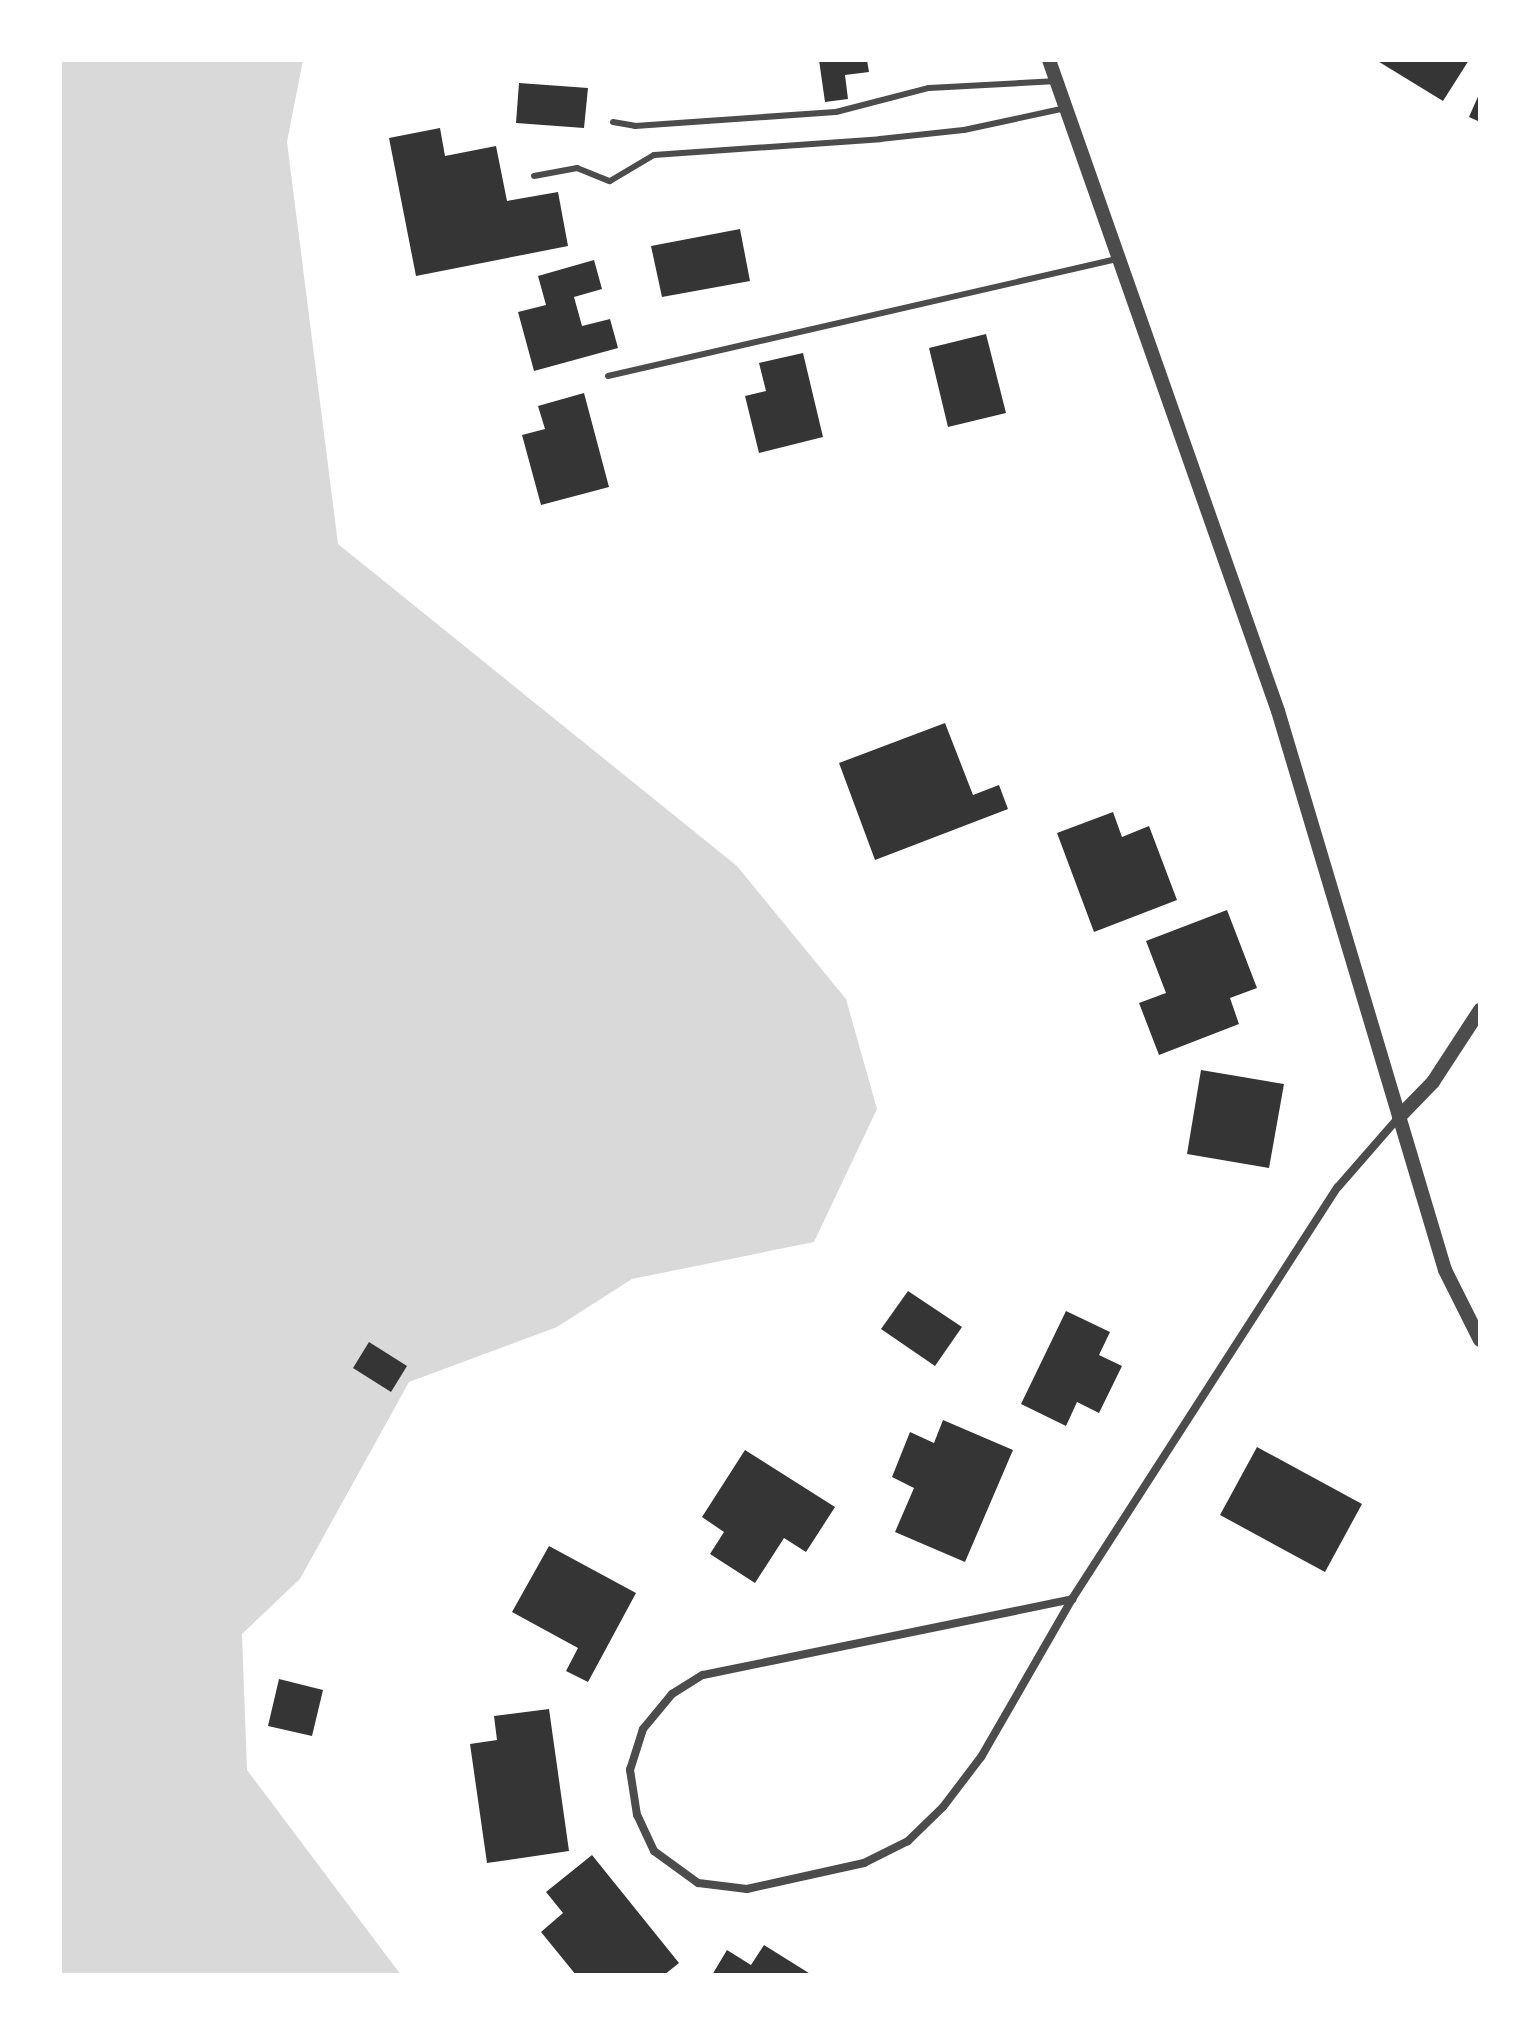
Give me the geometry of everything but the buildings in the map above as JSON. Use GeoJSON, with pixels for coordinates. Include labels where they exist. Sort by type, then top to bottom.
{"type":"FeatureCollection","features":[{"type":"Feature","properties":{"kind":"street"},"geometry":{"type":"LineString","coordinates":[[1049,60],[1278,711],[1445,1270],[1480,1340]]}},
{"type":"Feature","properties":{"kind":"street"},"geometry":{"type":"LineString","coordinates":[[1072,1599],[693,1681],[672,1694],[643,1729],[630,1770],[637,1815],[654,1851],[698,1883],[747,1889],[864,1863],[908,1841],[943,1807],[981,1757],[1072,1599],[1338,1187],[1433,1082],[1480,1010]]}},
{"type":"Feature","properties":{"kind":"lane"},"geometry":{"type":"LineString","coordinates":[[613,122],[635,126],[836,112],[929,88],[1057,81]]}},
{"type":"Feature","properties":{"kind":"lane"},"geometry":{"type":"LineString","coordinates":[[534,176],[577,168],[610,181],[654,155],[964,130],[1066,108]]}},
{"type":"Feature","properties":{"kind":"lane"},"geometry":{"type":"LineString","coordinates":[[608,376],[1120,258]]}},
{"type":"Feature","properties":{"kind":"shaded area"},"geometry":{"type":"Polygon","coordinates":[[[60,60],[303,60],[287,142],[338,544],[737,866],[846,999],[877,1109],[814,1242],[632,1279],[557,1327],[409,1382],[300,1579],[242,1634],[247,1770],[401,1975],[60,1975],[60,60]]]}}]}
